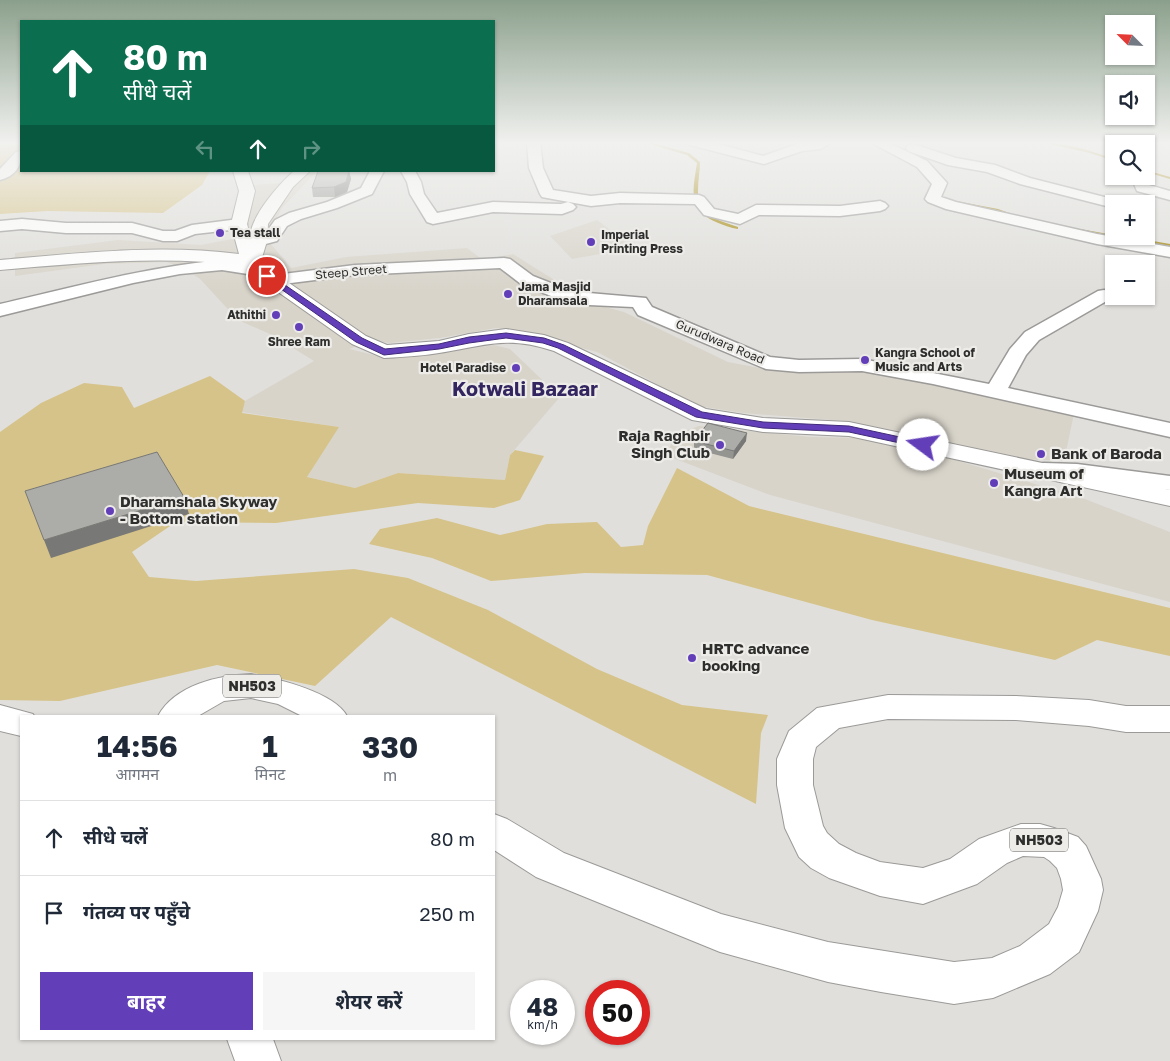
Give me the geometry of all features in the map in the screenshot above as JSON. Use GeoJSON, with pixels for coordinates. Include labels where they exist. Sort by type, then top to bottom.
{"type":"FeatureCollection","features":[{"type":"Feature","properties":{"kind":"main road"},"geometry":{"type":"LineString","coordinates":[[247,192],[239,224],[245,250],[262,271],[359,340],[384,352],[439,347],[469,340],[506,335],[544,341],[561,346],[700,415],[763,425],[849,429],[1170,498]]}},
{"type":"Feature","properties":{"kind":"main road"},"geometry":{"type":"LineString","coordinates":[[262,271],[258,241],[260,224],[283,192]]}},
{"type":"Feature","properties":{"kind":"main road"},"geometry":{"type":"LineString","coordinates":[[0,265],[137,254],[215,255],[262,271]]}},
{"type":"Feature","properties":{"kind":"main road","name":"NH503"},"geometry":{"type":"LineString","coordinates":[[177,715],[192,702],[221,688],[252,686],[288,694],[328,715]]}},
{"type":"Feature","properties":{"kind":"main road","name":"NH503"},"geometry":{"type":"LineString","coordinates":[[495,831],[550,865],[720,933],[828,962],[881,972],[954,983],[993,978],[1034,960],[1064,938],[1078,911],[1083,890],[1081,878],[1072,858],[1064,849],[1054,844],[1030,839],[1020,840],[993,851],[963,872],[923,886],[880,879],[843,866],[825,856],[814,845],[804,828],[795,785],[795,759],[801,740],[830,717],[888,707],[1016,708],[1089,713],[1126,719],[1170,719]]}},
{"type":"Feature","properties":{"kind":"main road"},"geometry":{"type":"LineString","coordinates":[[0,718],[20,724]]}},
{"type":"Feature","properties":{"kind":"main road"},"geometry":{"type":"LineString","coordinates":[[250,1040],[258,1061]]}},
{"type":"Feature","properties":{"kind":"street"},"geometry":{"type":"LineString","coordinates":[[258,241],[271,238],[281,223],[295,216],[332,205],[366,192]]}},
{"type":"Feature","properties":{"kind":"street"},"geometry":{"type":"LineString","coordinates":[[416,192],[434,220],[493,207],[517,206],[562,209],[572,206],[568,197]]}},
{"type":"Feature","properties":{"kind":"street"},"geometry":{"type":"LineString","coordinates":[[546,192],[547,194],[591,201],[620,198],[699,200],[709,212],[740,219],[756,210],[840,212],[880,206]]}},
{"type":"Feature","properties":{"kind":"street"},"geometry":{"type":"LineString","coordinates":[[936,192],[933,199],[951,206],[1097,240],[1150,246],[1170,252]]}},
{"type":"Feature","properties":{"kind":"street"},"geometry":{"type":"LineString","coordinates":[[1066,192],[1105,201]]}},
{"type":"Feature","properties":{"kind":"street"},"geometry":{"type":"LineString","coordinates":[[1154,192],[1170,196]]}},
{"type":"Feature","properties":{"kind":"street"},"geometry":{"type":"LineString","coordinates":[[0,226],[22,224],[66,228],[132,228],[170,236],[192,230],[239,224]]}},
{"type":"Feature","properties":{"kind":"street","name":"Gurudwara Road"},"geometry":{"type":"LineString","coordinates":[[428,266],[504,263],[527,280],[562,294],[589,299],[639,302],[645,311],[766,363],[799,366],[862,365],[995,391],[1170,430]]}},
{"type":"Feature","properties":{"kind":"street","name":"Steep Street"},"geometry":{"type":"LineString","coordinates":[[0,310],[133,278],[180,269],[222,265],[262,271],[355,270],[428,266]]}},
{"type":"Feature","properties":{"kind":"street"},"geometry":{"type":"LineString","coordinates":[[995,391],[1017,353],[1032,336],[1104,295]]}},
{"type":"Feature","properties":{"kind":"street"},"geometry":{"type":"LineString","coordinates":[[1042,470],[1077,470],[1170,483]]}},
{"type":"Feature","properties":{"kind":"shaded area"},"geometry":{"type":"Polygon","coordinates":[[[0,192],[193,192],[163,213],[48,211],[0,214],[0,192]]]}},
{"type":"Feature","properties":{"kind":"shaded area"},"geometry":{"type":"Polygon","coordinates":[[[241,192],[298,192],[282,208],[266,238],[291,268],[346,257],[467,248],[483,260],[513,254],[564,286],[560,295],[624,312],[728,362],[770,370],[844,368],[888,371],[1074,414],[1064,461],[1023,459],[844,421],[743,413],[698,406],[597,352],[520,332],[496,328],[440,338],[389,343],[373,340],[349,349],[382,357],[441,353],[494,345],[510,349],[560,397],[510,455],[505,480],[398,473],[355,488],[307,477],[338,427],[241,412],[245,401],[314,361],[272,335],[238,320],[200,279],[185,269],[166,262],[104,264],[15,276],[15,253],[118,240],[201,245],[232,239],[241,192]]]}},
{"type":"Feature","properties":{"kind":"shaded area","name":"Imperial Printing Press"},"geometry":{"type":"Polygon","coordinates":[[[597,220],[634,248],[572,259],[550,236],[597,220]]]}},
{"type":"Feature","properties":{"kind":"shaded area"},"geometry":{"type":"Polygon","coordinates":[[[210,376],[245,401],[242,413],[339,427],[307,477],[355,488],[398,473],[505,480],[510,455],[515,450],[544,456],[520,500],[494,508],[418,503],[276,523],[176,522],[132,552],[149,577],[196,581],[354,569],[408,578],[488,610],[597,669],[682,705],[768,715],[761,733],[756,804],[391,617],[315,686],[217,665],[60,701],[0,700],[0,432],[41,403],[84,383],[122,387],[134,408],[210,376]]]}},
{"type":"Feature","properties":{"kind":"shaded area"},"geometry":{"type":"Polygon","coordinates":[[[699,426],[811,437],[865,438],[902,444],[1085,499],[1170,532],[1170,602],[770,495],[665,455],[678,433],[699,426]]]}},
{"type":"Feature","properties":{"kind":"shaded area"},"geometry":{"type":"Polygon","coordinates":[[[677,468],[749,506],[1170,608],[1170,656],[1097,640],[1055,660],[872,620],[707,575],[585,573],[491,581],[432,558],[369,544],[380,529],[437,518],[500,535],[547,524],[597,522],[621,547],[643,545],[648,526],[677,468]]]}},
{"type":"Feature","properties":{"kind":"building"},"geometry":{"type":"Polygon","coordinates":[[[708,423],[747,433],[734,451],[694,441],[708,423]]]}},
{"type":"Feature","properties":{"kind":"building","name":"Dharamshala Skyway - Bottom station"},"geometry":{"type":"Polygon","coordinates":[[[157,452],[184,497],[44,540],[25,491],[157,452]]]}},
{"type":"Feature","properties":{"kind":"waterway"},"geometry":{"type":"LineString","coordinates":[[696,192],[696,200],[703,213],[737,228]]}},
{"type":"Feature","properties":{"kind":"waterway"},"geometry":{"type":"LineString","coordinates":[[951,201],[998,210],[1018,217]]}},
{"type":"Feature","properties":{"kind":"waterway"},"geometry":{"type":"LineString","coordinates":[[1075,229],[1105,234]]}},
{"type":"Feature","properties":{"kind":"waterway"},"geometry":{"type":"LineString","coordinates":[[1155,242],[1170,245]]}},
{"type":"Feature","properties":{"kind":"place","name":"Tea stall"},"geometry":{"type":"Point","coordinates":[220,233]}},
{"type":"Feature","properties":{"kind":"place","name":"Imperial Printing Press"},"geometry":{"type":"Point","coordinates":[591,242]}},
{"type":"Feature","properties":{"kind":"place","name":"Jama Masjid Dharamsala"},"geometry":{"type":"Point","coordinates":[508,294]}},
{"type":"Feature","properties":{"kind":"place","name":"Athithi"},"geometry":{"type":"Point","coordinates":[276,315]}},
{"type":"Feature","properties":{"kind":"place","name":"Shree Ram"},"geometry":{"type":"Point","coordinates":[299,327]}},
{"type":"Feature","properties":{"kind":"place","name":"Kangra School of Music and Arts"},"geometry":{"type":"Point","coordinates":[865,360]}},
{"type":"Feature","properties":{"kind":"place","name":"Hotel Paradise"},"geometry":{"type":"Point","coordinates":[516,368]}},
{"type":"Feature","properties":{"kind":"place","name":"Raja Raghbir Singh Club"},"geometry":{"type":"Point","coordinates":[720,445]}},
{"type":"Feature","properties":{"kind":"place","name":"Bank of Baroda"},"geometry":{"type":"Point","coordinates":[1041,454]}},
{"type":"Feature","properties":{"kind":"place","name":"Museum of Kangra Art"},"geometry":{"type":"Point","coordinates":[994,483]}},
{"type":"Feature","properties":{"kind":"place","name":"Dharamshala Skyway - Bottom station"},"geometry":{"type":"Point","coordinates":[110,511]}},
{"type":"Feature","properties":{"kind":"place","name":"HRTC advance booking"},"geometry":{"type":"Point","coordinates":[692,658]}},
{"type":"Feature","properties":{"kind":"district","name":"Kotwali Bazaar"},"geometry":{"type":"Point","coordinates":[525,389]}},
{"type":"Feature","properties":{"kind":"route"},"geometry":{"type":"LineString","coordinates":[[267,276],[359,340],[384,352],[439,347],[469,340],[506,335],[544,341],[561,346],[634,384],[700,415],[763,425],[849,429],[923,445]]}}]}
